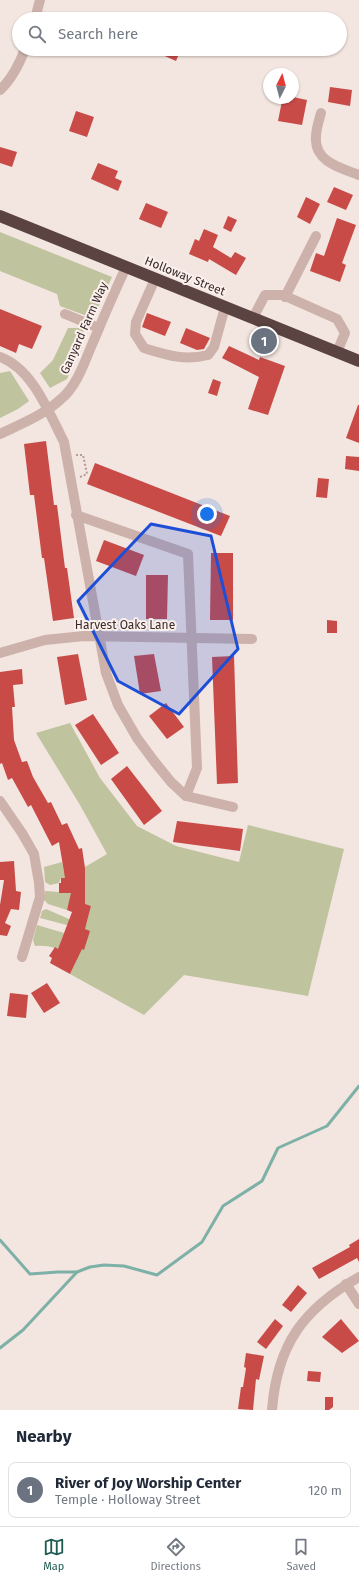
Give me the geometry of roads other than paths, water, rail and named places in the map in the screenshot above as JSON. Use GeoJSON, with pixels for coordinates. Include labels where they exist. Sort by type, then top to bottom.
{"type":"FeatureCollection","features":[{"type":"Feature","properties":{"kind":"highway","name":"Holloway Street"},"geometry":{"type":"LineString","coordinates":[[0,216],[359,361]]}},
{"type":"Feature","properties":{"kind":"street"},"geometry":{"type":"LineString","coordinates":[[37,12],[40,0]]}},
{"type":"Feature","properties":{"kind":"street"},"geometry":{"type":"LineString","coordinates":[[0,90],[16,70],[22,56]]}},
{"type":"Feature","properties":{"kind":"street"},"geometry":{"type":"LineString","coordinates":[[321,112],[316,137],[318,150],[328,162],[359,175]]}},
{"type":"Feature","properties":{"kind":"street"},"geometry":{"type":"LineString","coordinates":[[285,297],[316,236]]}},
{"type":"Feature","properties":{"kind":"street","name":"Ganyard Farm Way"},"geometry":{"type":"LineString","coordinates":[[0,434],[47,410],[63,398],[72,386],[126,267]]}},
{"type":"Feature","properties":{"kind":"street"},"geometry":{"type":"LineString","coordinates":[[155,279],[136,322],[135,334],[144,348],[175,358],[198,358],[208,355],[214,347],[225,307]]}},
{"type":"Feature","properties":{"kind":"street"},"geometry":{"type":"LineString","coordinates":[[253,318],[265,295],[285,297],[337,319],[345,333],[337,352]]}},
{"type":"Feature","properties":{"kind":"street"},"geometry":{"type":"LineString","coordinates":[[65,314],[99,328]]}},
{"type":"Feature","properties":{"kind":"street"},"geometry":{"type":"LineString","coordinates":[[0,357],[17,366],[29,379],[64,442],[76,515],[106,673],[118,705],[137,738],[154,761],[186,796],[233,806]]}},
{"type":"Feature","properties":{"kind":"street"},"geometry":{"type":"LineString","coordinates":[[76,515],[188,554],[197,768],[186,796]]}},
{"type":"Feature","properties":{"kind":"street","name":"Harvest Oaks Lane"},"geometry":{"type":"LineString","coordinates":[[0,653],[45,640],[100,636],[252,639]]}},
{"type":"Feature","properties":{"kind":"street"},"geometry":{"type":"LineString","coordinates":[[0,801],[22,833],[34,854],[39,882],[40,897],[22,957]]}},
{"type":"Feature","properties":{"kind":"street"},"geometry":{"type":"LineString","coordinates":[[272,1410],[277,1374],[293,1336],[317,1306],[346,1284],[359,1277]]}},
{"type":"Feature","properties":{"kind":"street"},"geometry":{"type":"LineString","coordinates":[[346,1284],[359,1304]]}},
{"type":"Feature","properties":{"kind":"waterway"},"geometry":{"type":"LineString","coordinates":[[0,1348],[23,1330],[77,1272],[90,1267],[104,1265],[124,1266],[157,1275],[202,1242],[223,1206],[262,1181],[278,1148],[327,1126],[359,1086]]}},
{"type":"Feature","properties":{"kind":"waterway"},"geometry":{"type":"LineString","coordinates":[[0,1240],[30,1274],[77,1272]]}},
{"type":"Feature","properties":{"kind":"place","name":"River of Joy Worship Center"},"geometry":{"type":"Point","coordinates":[264,341]}}]}
